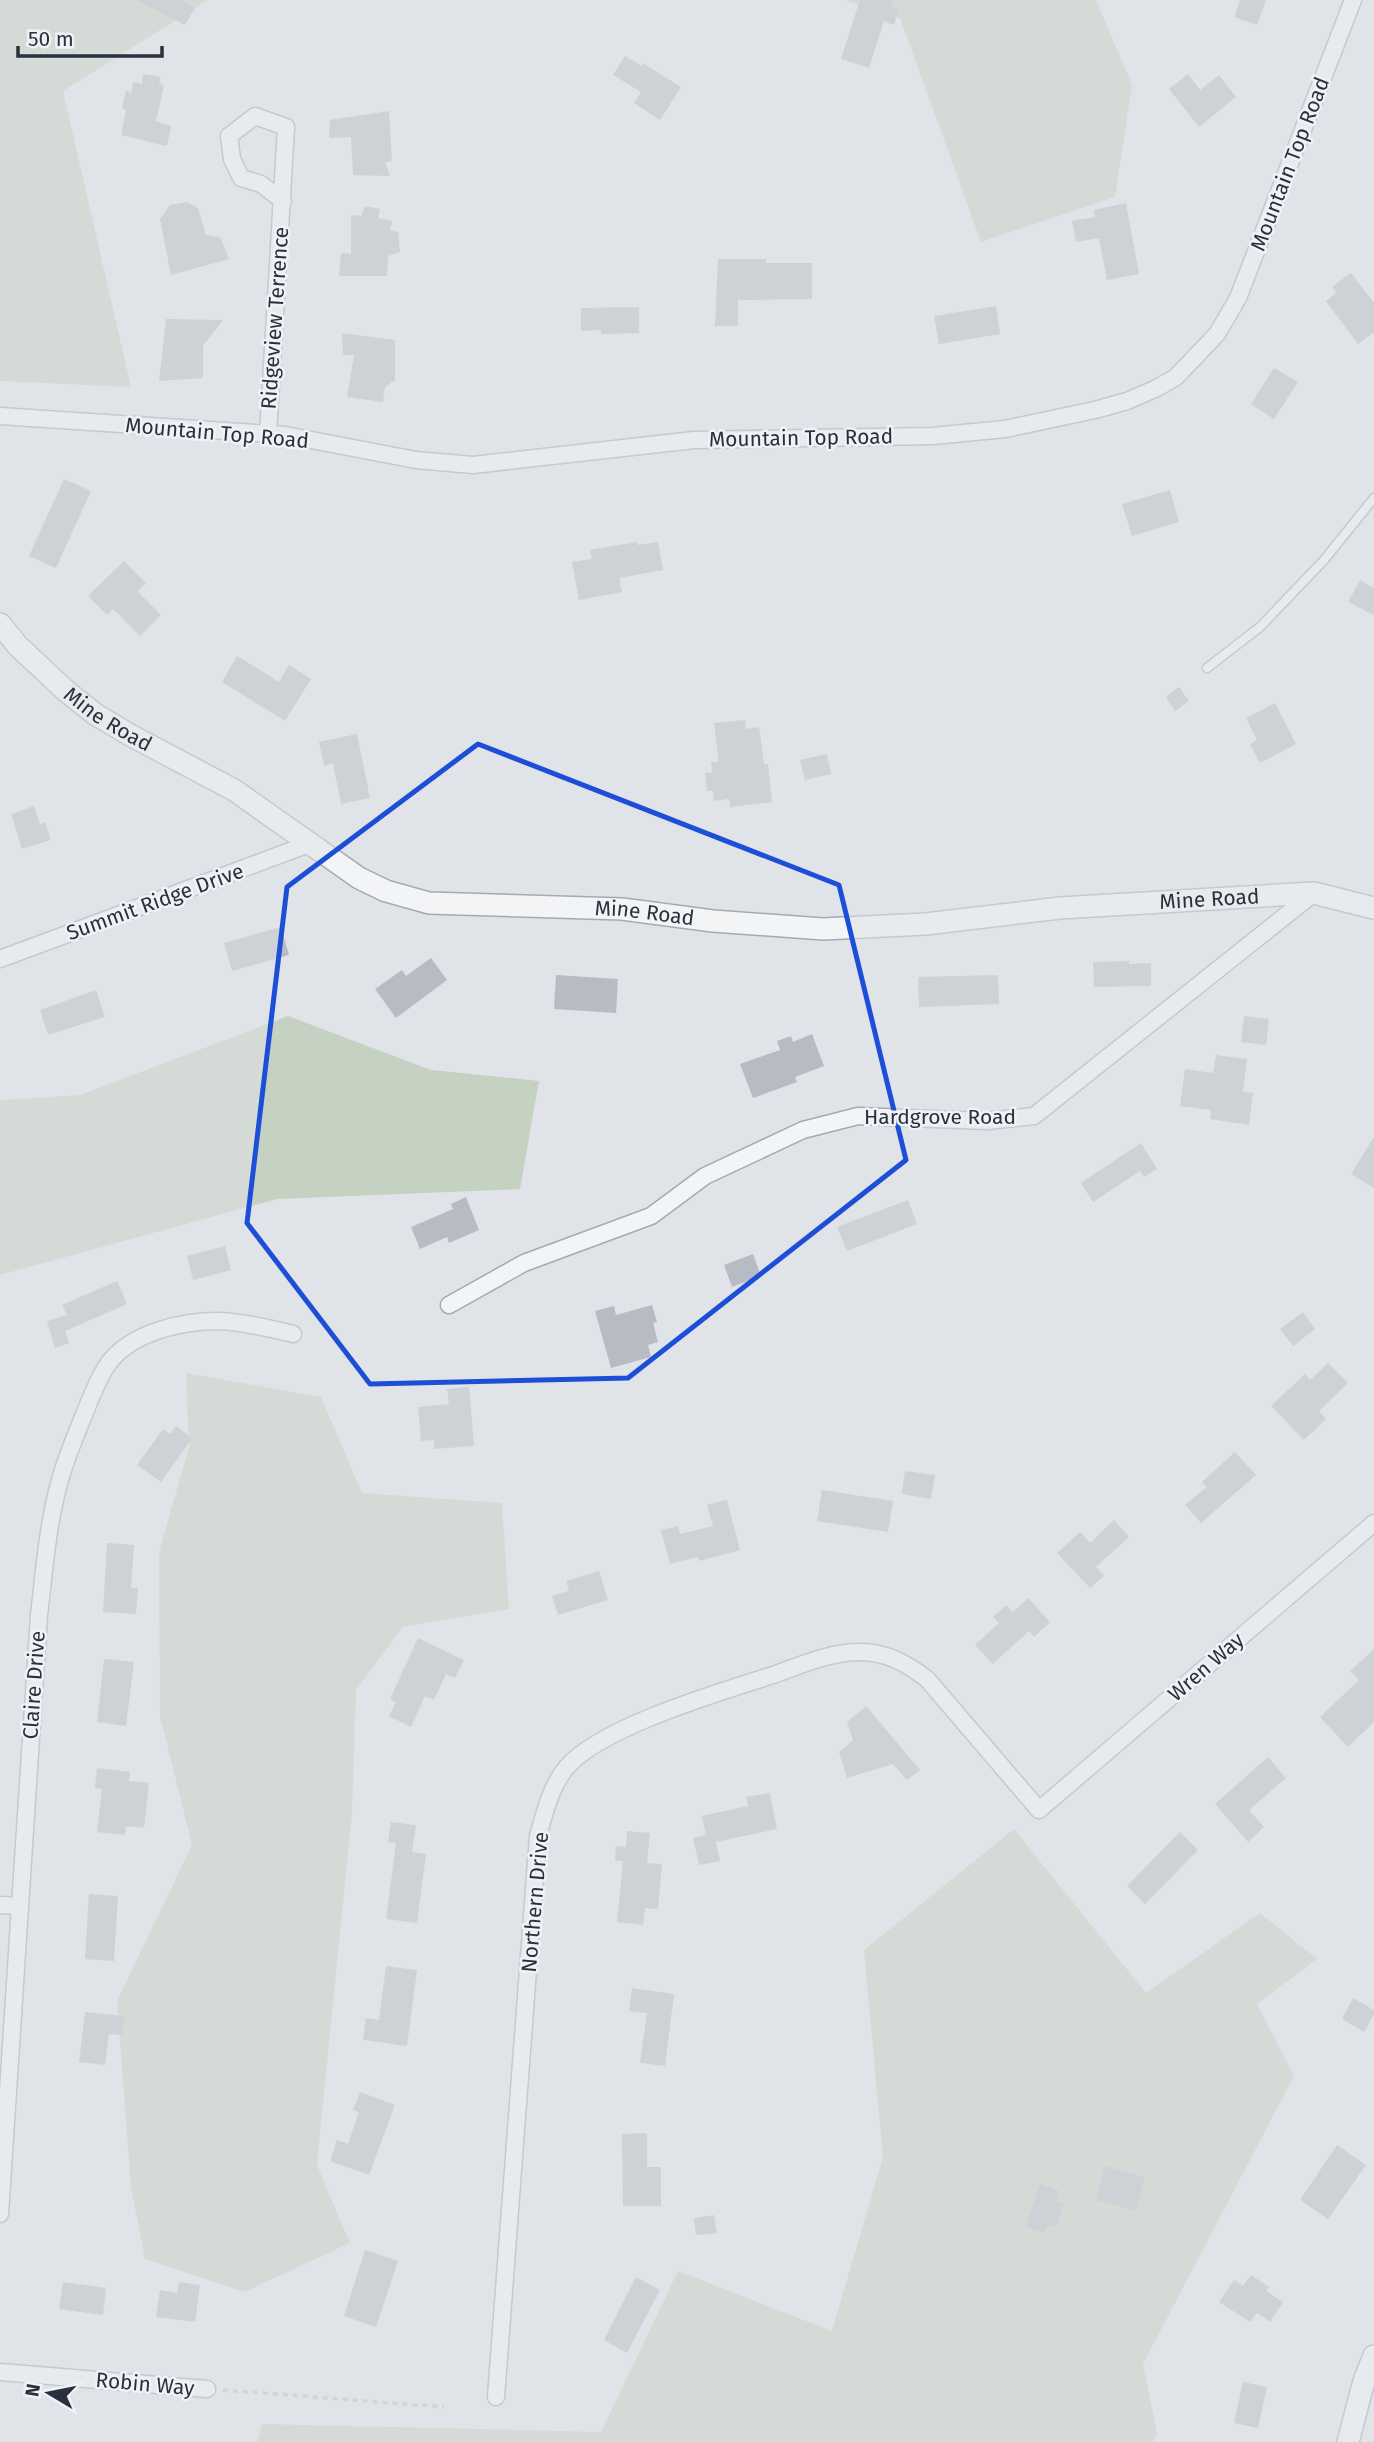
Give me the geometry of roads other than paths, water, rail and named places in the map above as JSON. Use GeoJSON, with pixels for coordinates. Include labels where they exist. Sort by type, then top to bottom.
{"type":"FeatureCollection","features":[{"type":"Feature","properties":{"kind":"street","name":"Mountain Top Road"},"geometry":{"type":"LineString","coordinates":[[0,416],[268,434],[416,460],[473,465],[694,440],[933,436],[1005,429],[1127,401],[1176,377],[1217,334],[1238,298],[1353,0]]}},
{"type":"Feature","properties":{"kind":"street","name":"Ridgeview Terrence"},"geometry":{"type":"LineString","coordinates":[[268,434],[282,201],[286,127],[255,116],[229,136],[232,159],[241,178],[261,184],[282,201]]}},
{"type":"Feature","properties":{"kind":"street","name":"Mine Road"},"geometry":{"type":"LineString","coordinates":[[0,624],[18,646],[65,691],[95,714],[234,790],[309,844],[377,887],[429,903],[622,909],[713,921],[822,929],[926,924],[1060,908],[1314,893],[1374,908]]}},
{"type":"Feature","properties":{"kind":"street","name":"Summit Ridge Drive"},"geometry":{"type":"LineString","coordinates":[[0,959],[309,844]]}},
{"type":"Feature","properties":{"kind":"street","name":"Hardgrove Road"},"geometry":{"type":"LineString","coordinates":[[449,1305],[524,1263],[651,1216],[705,1176],[803,1130],[858,1115],[987,1121],[1034,1116],[1314,893]]}},
{"type":"Feature","properties":{"kind":"street","name":"Claire Drive"},"geometry":{"type":"LineString","coordinates":[[0,2214],[39,1615],[49,1530],[63,1468],[95,1388],[110,1362],[134,1341],[154,1332],[220,1321],[293,1334]]}},
{"type":"Feature","properties":{"kind":"street","name":"Wren Way"},"geometry":{"type":"LineString","coordinates":[[1038,1811],[1374,1523]]}},
{"type":"Feature","properties":{"kind":"street","name":"Northern Drive"},"geometry":{"type":"LineString","coordinates":[[496,2397],[538,1836],[549,1795],[566,1768],[581,1754],[636,1724],[717,1693],[841,1652],[863,1651],[905,1662],[927,1679],[1038,1811]]}},
{"type":"Feature","properties":{"kind":"street"},"geometry":{"type":"LineString","coordinates":[[0,1905],[19,1906]]}},
{"type":"Feature","properties":{"kind":"street"},"geometry":{"type":"LineString","coordinates":[[1348,2442],[1364,2381],[1374,2356]]}},
{"type":"Feature","properties":{"kind":"street","name":"Robin Way"},"geometry":{"type":"LineString","coordinates":[[0,2372],[207,2389]]}},
{"type":"Feature","properties":{"kind":"lane"},"geometry":{"type":"LineString","coordinates":[[1207,668],[1260,627],[1324,560],[1374,498]]}}]}
